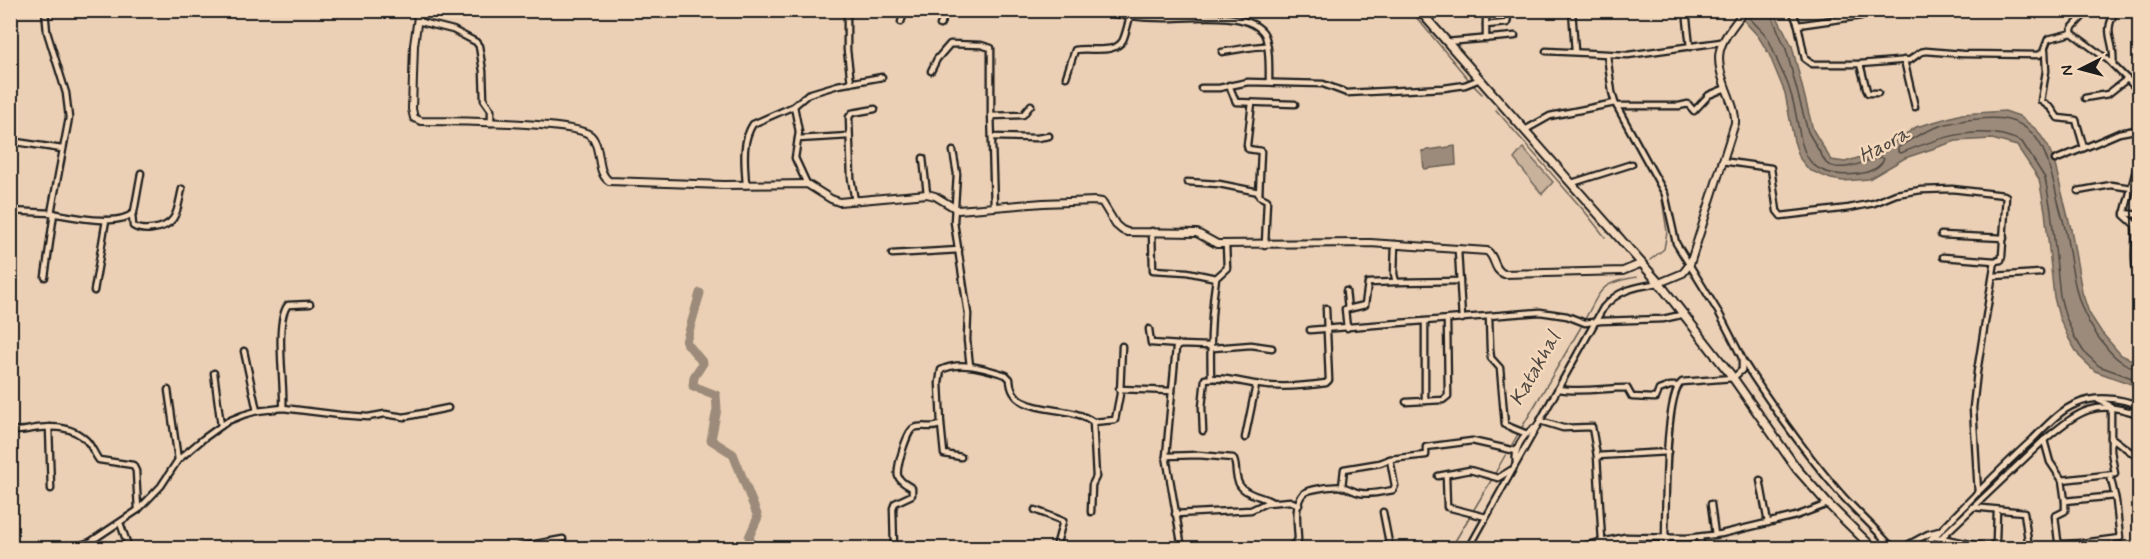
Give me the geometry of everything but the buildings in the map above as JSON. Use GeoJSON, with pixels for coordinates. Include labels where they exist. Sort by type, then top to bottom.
{"type":"FeatureCollection","features":[{"type":"Feature","properties":{"kind":"main road"},"geometry":{"type":"LineString","coordinates":[[1419,10],[1659,284],[1733,378],[1797,469],[1873,549]]}},
{"type":"Feature","properties":{"kind":"street"},"geometry":{"type":"LineString","coordinates":[[45,10],[47,32],[67,102],[69,118],[62,149],[45,277]]}},
{"type":"Feature","properties":{"kind":"street"},"geometry":{"type":"LineString","coordinates":[[412,10],[421,22],[453,30],[476,42],[479,46],[484,100],[491,110],[491,123]]}},
{"type":"Feature","properties":{"kind":"street"},"geometry":{"type":"LineString","coordinates":[[847,10],[851,82]]}},
{"type":"Feature","properties":{"kind":"street"},"geometry":{"type":"LineString","coordinates":[[901,22],[905,10]]}},
{"type":"Feature","properties":{"kind":"street"},"geometry":{"type":"LineString","coordinates":[[940,25],[948,10]]}},
{"type":"Feature","properties":{"kind":"street"},"geometry":{"type":"LineString","coordinates":[[1096,10],[1130,16],[1239,19],[1262,31],[1267,39],[1269,82]]}},
{"type":"Feature","properties":{"kind":"street"},"geometry":{"type":"LineString","coordinates":[[1213,10],[1214,17]]}},
{"type":"Feature","properties":{"kind":"street"},"geometry":{"type":"LineString","coordinates":[[1486,10],[1486,39]]}},
{"type":"Feature","properties":{"kind":"street"},"geometry":{"type":"LineString","coordinates":[[1486,25],[1507,23],[1509,10]]}},
{"type":"Feature","properties":{"kind":"street"},"geometry":{"type":"LineString","coordinates":[[1572,10],[1575,51]]}},
{"type":"Feature","properties":{"kind":"street"},"geometry":{"type":"LineString","coordinates":[[1686,10],[1690,46]]}},
{"type":"Feature","properties":{"kind":"street"},"geometry":{"type":"LineString","coordinates":[[1515,449],[1540,421],[1595,321],[1617,294],[1634,287],[1659,284],[1683,273],[1690,264],[1736,117],[1719,65],[1721,42],[1745,10]]}},
{"type":"Feature","properties":{"kind":"street"},"geometry":{"type":"LineString","coordinates":[[1792,10],[1798,25],[1805,60],[1809,63],[1860,64],[1904,60],[1913,59],[1926,51],[2038,55],[2044,49],[2048,39],[2072,33]]}},
{"type":"Feature","properties":{"kind":"street"},"geometry":{"type":"LineString","coordinates":[[2072,33],[2072,28],[2089,10]]}},
{"type":"Feature","properties":{"kind":"street"},"geometry":{"type":"LineString","coordinates":[[2113,65],[2113,48],[2108,28],[2116,10]]}},
{"type":"Feature","properties":{"kind":"street"},"geometry":{"type":"LineString","coordinates":[[1066,77],[1075,50],[1102,49],[1119,45],[1130,16]]}},
{"type":"Feature","properties":{"kind":"street"},"geometry":{"type":"LineString","coordinates":[[1798,25],[1861,16]]}},
{"type":"Feature","properties":{"kind":"street"},"geometry":{"type":"LineString","coordinates":[[418,17],[414,45],[412,98],[414,118],[421,121],[573,128],[583,131],[595,141],[603,173],[609,181],[707,185],[807,184],[839,202],[927,194],[936,196],[955,210],[1084,201],[1102,202],[1116,225],[1127,232],[1197,233],[1217,244],[1395,244],[1487,251],[1492,255],[1497,270],[1503,274],[1623,271],[1640,264]]}},
{"type":"Feature","properties":{"kind":"street"},"geometry":{"type":"LineString","coordinates":[[2072,33],[2113,65],[2139,92]]}},
{"type":"Feature","properties":{"kind":"street"},"geometry":{"type":"LineString","coordinates":[[1446,43],[1515,36]]}},
{"type":"Feature","properties":{"kind":"street"},"geometry":{"type":"LineString","coordinates":[[1546,51],[1628,55],[1721,42]]}},
{"type":"Feature","properties":{"kind":"street"},"geometry":{"type":"LineString","coordinates":[[931,71],[937,59],[950,44],[989,46],[993,57],[990,83],[993,206]]}},
{"type":"Feature","properties":{"kind":"street"},"geometry":{"type":"LineString","coordinates":[[1222,52],[1251,46],[1267,46]]}},
{"type":"Feature","properties":{"kind":"street"},"geometry":{"type":"LineString","coordinates":[[2044,49],[2046,71],[2042,101],[2058,118],[2076,120],[2084,148]]}},
{"type":"Feature","properties":{"kind":"street"},"geometry":{"type":"LineString","coordinates":[[1607,55],[1616,104],[1665,194],[1673,237],[1719,313],[1742,358],[1821,470],[1841,494],[1896,549]]}},
{"type":"Feature","properties":{"kind":"street"},"geometry":{"type":"LineString","coordinates":[[1904,60],[1915,107]]}},
{"type":"Feature","properties":{"kind":"street"},"geometry":{"type":"LineString","coordinates":[[1860,64],[1868,93],[1878,93]]}},
{"type":"Feature","properties":{"kind":"street"},"geometry":{"type":"LineString","coordinates":[[746,185],[745,147],[749,130],[753,124],[794,106],[808,94],[851,82],[882,77]]}},
{"type":"Feature","properties":{"kind":"street"},"geometry":{"type":"LineString","coordinates":[[2085,98],[2108,94],[2127,79]]}},
{"type":"Feature","properties":{"kind":"street"},"geometry":{"type":"LineString","coordinates":[[1201,88],[1240,82],[1269,82],[1323,84],[1347,93],[1444,88],[1480,80]]}},
{"type":"Feature","properties":{"kind":"street"},"geometry":{"type":"LineString","coordinates":[[1229,85],[1236,102],[1295,104]]}},
{"type":"Feature","properties":{"kind":"street"},"geometry":{"type":"LineString","coordinates":[[1525,130],[1550,116],[1616,104],[1680,106],[1688,104],[1695,111],[1709,95],[1726,88]]}},
{"type":"Feature","properties":{"kind":"street"},"geometry":{"type":"LineString","coordinates":[[1252,103],[1247,145],[1248,149],[1261,151],[1259,197],[1267,201],[1264,245]]}},
{"type":"Feature","properties":{"kind":"street"},"geometry":{"type":"LineString","coordinates":[[991,116],[1023,115],[1031,105]]}},
{"type":"Feature","properties":{"kind":"street"},"geometry":{"type":"LineString","coordinates":[[794,106],[798,120],[795,158],[807,184]]}},
{"type":"Feature","properties":{"kind":"street"},"geometry":{"type":"LineString","coordinates":[[855,201],[851,178],[849,114],[876,109]]}},
{"type":"Feature","properties":{"kind":"street"},"geometry":{"type":"LineString","coordinates":[[2055,160],[2119,134],[2139,129]]}},
{"type":"Feature","properties":{"kind":"street"},"geometry":{"type":"LineString","coordinates":[[798,139],[849,136]]}},
{"type":"Feature","properties":{"kind":"street"},"geometry":{"type":"LineString","coordinates":[[992,137],[1049,136]]}},
{"type":"Feature","properties":{"kind":"street"},"geometry":{"type":"LineString","coordinates":[[10,141],[62,149]]}},
{"type":"Feature","properties":{"kind":"street"},"geometry":{"type":"LineString","coordinates":[[953,151],[957,174],[954,222],[968,314],[969,366]]}},
{"type":"Feature","properties":{"kind":"street"},"geometry":{"type":"LineString","coordinates":[[2139,155],[2139,165],[2124,213],[2124,218],[2135,225],[2136,238],[2133,255],[2139,277]]}},
{"type":"Feature","properties":{"kind":"street"},"geometry":{"type":"LineString","coordinates":[[924,158],[927,194]]}},
{"type":"Feature","properties":{"kind":"street"},"geometry":{"type":"LineString","coordinates":[[1722,161],[1771,168],[1778,211],[1781,216],[1849,208],[1874,203],[1896,194],[1921,190],[1952,189],[2006,196],[2001,260],[1943,257]]}},
{"type":"Feature","properties":{"kind":"street"},"geometry":{"type":"LineString","coordinates":[[1572,183],[1632,164]]}},
{"type":"Feature","properties":{"kind":"street"},"geometry":{"type":"LineString","coordinates":[[141,173],[136,205],[132,214],[133,226],[139,230],[169,225],[174,219],[182,189]]}},
{"type":"Feature","properties":{"kind":"street"},"geometry":{"type":"LineString","coordinates":[[1187,182],[1220,184],[1259,192]]}},
{"type":"Feature","properties":{"kind":"street"},"geometry":{"type":"LineString","coordinates":[[2078,191],[2111,184],[2132,188]]}},
{"type":"Feature","properties":{"kind":"street"},"geometry":{"type":"LineString","coordinates":[[10,211],[53,213],[106,220],[124,219],[132,214]]}},
{"type":"Feature","properties":{"kind":"street"},"geometry":{"type":"LineString","coordinates":[[2124,213],[2139,215]]}},
{"type":"Feature","properties":{"kind":"street"},"geometry":{"type":"LineString","coordinates":[[94,291],[106,220]]}},
{"type":"Feature","properties":{"kind":"street"},"geometry":{"type":"LineString","coordinates":[[1152,231],[1154,270],[1187,272],[1215,278]]}},
{"type":"Feature","properties":{"kind":"street"},"geometry":{"type":"LineString","coordinates":[[1941,235],[2004,238]]}},
{"type":"Feature","properties":{"kind":"street"},"geometry":{"type":"LineString","coordinates":[[1211,378],[1210,346],[1215,278],[1227,268],[1226,244]]}},
{"type":"Feature","properties":{"kind":"street"},"geometry":{"type":"LineString","coordinates":[[1395,244],[1396,282]]}},
{"type":"Feature","properties":{"kind":"street"},"geometry":{"type":"LineString","coordinates":[[892,254],[959,250]]}},
{"type":"Feature","properties":{"kind":"street"},"geometry":{"type":"LineString","coordinates":[[1458,250],[1462,319]]}},
{"type":"Feature","properties":{"kind":"street"},"geometry":{"type":"LineString","coordinates":[[1978,493],[1973,408],[1995,261]]}},
{"type":"Feature","properties":{"kind":"street"},"geometry":{"type":"LineString","coordinates":[[1994,276],[2040,273]]}},
{"type":"Feature","properties":{"kind":"street"},"geometry":{"type":"LineString","coordinates":[[1347,328],[1345,309],[1365,305],[1368,284],[1460,280]]}},
{"type":"Feature","properties":{"kind":"street"},"geometry":{"type":"LineString","coordinates":[[1346,291],[1348,309]]}},
{"type":"Feature","properties":{"kind":"street"},"geometry":{"type":"LineString","coordinates":[[283,408],[281,346],[285,309],[288,305],[310,304]]}},
{"type":"Feature","properties":{"kind":"street"},"geometry":{"type":"LineString","coordinates":[[1203,431],[1205,380],[1211,378],[1291,387],[1326,383],[1329,380],[1326,308]]}},
{"type":"Feature","properties":{"kind":"street"},"geometry":{"type":"LineString","coordinates":[[1310,330],[1425,323],[1540,312],[1567,316],[1585,323],[1663,319],[1684,314]]}},
{"type":"Feature","properties":{"kind":"street"},"geometry":{"type":"LineString","coordinates":[[1489,317],[1491,358],[1500,368],[1505,425],[1527,434]]}},
{"type":"Feature","properties":{"kind":"street"},"geometry":{"type":"LineString","coordinates":[[1406,402],[1443,400],[1448,396],[1447,321]]}},
{"type":"Feature","properties":{"kind":"street"},"geometry":{"type":"LineString","coordinates":[[1425,323],[1425,401]]}},
{"type":"Feature","properties":{"kind":"street"},"geometry":{"type":"LineString","coordinates":[[1149,329],[1151,343],[1213,348],[1251,345],[1272,348]]}},
{"type":"Feature","properties":{"kind":"street"},"geometry":{"type":"LineString","coordinates":[[1180,345],[1176,348],[1166,456],[1182,549]]}},
{"type":"Feature","properties":{"kind":"street"},"geometry":{"type":"LineString","coordinates":[[1093,422],[1115,420],[1122,346]]}},
{"type":"Feature","properties":{"kind":"street"},"geometry":{"type":"LineString","coordinates":[[244,351],[257,411]]}},
{"type":"Feature","properties":{"kind":"street"},"geometry":{"type":"LineString","coordinates":[[1667,549],[1670,415],[1677,386],[1682,382],[1733,378],[1742,370],[1742,358]]}},
{"type":"Feature","properties":{"kind":"street"},"geometry":{"type":"LineString","coordinates":[[961,457],[945,454],[939,383],[941,370],[956,365],[969,366],[1006,375],[1010,379],[1013,392],[1028,405],[1084,414],[1093,422],[1096,477],[1092,485],[1091,512]]}},
{"type":"Feature","properties":{"kind":"street"},"geometry":{"type":"LineString","coordinates":[[214,373],[221,426]]}},
{"type":"Feature","properties":{"kind":"street"},"geometry":{"type":"LineString","coordinates":[[1245,438],[1256,384]]}},
{"type":"Feature","properties":{"kind":"street"},"geometry":{"type":"LineString","coordinates":[[1558,389],[1582,392],[1627,388],[1632,397],[1656,398],[1659,390],[1677,386]]}},
{"type":"Feature","properties":{"kind":"street"},"geometry":{"type":"LineString","coordinates":[[1119,388],[1172,391]]}},
{"type":"Feature","properties":{"kind":"street"},"geometry":{"type":"LineString","coordinates":[[168,390],[178,460]]}},
{"type":"Feature","properties":{"kind":"street"},"geometry":{"type":"LineString","coordinates":[[1919,549],[2067,408],[2077,403],[2096,399],[2111,399],[2139,406]]}},
{"type":"Feature","properties":{"kind":"street"},"geometry":{"type":"LineString","coordinates":[[2062,480],[2110,475],[2115,472],[2112,458],[2111,408],[2096,399]]}},
{"type":"Feature","properties":{"kind":"street"},"geometry":{"type":"LineString","coordinates":[[71,549],[90,542],[138,510],[161,486],[178,460],[221,426],[236,418],[257,411],[283,408],[340,416],[368,417],[385,414],[404,417],[448,408]]}},
{"type":"Feature","properties":{"kind":"street"},"geometry":{"type":"LineString","coordinates":[[1941,538],[2044,440],[2076,414],[2091,409],[2111,408],[2139,415]]}},
{"type":"Feature","properties":{"kind":"street"},"geometry":{"type":"LineString","coordinates":[[1540,421],[1563,428],[1592,427],[1597,456],[1602,541]]}},
{"type":"Feature","properties":{"kind":"street"},"geometry":{"type":"LineString","coordinates":[[894,549],[893,508],[895,503],[912,495],[912,488],[900,480],[897,474],[897,466],[908,433],[914,428],[935,427],[941,424]]}},
{"type":"Feature","properties":{"kind":"street"},"geometry":{"type":"LineString","coordinates":[[10,429],[18,432],[49,427],[63,428],[75,432],[88,442],[99,460],[133,465],[136,471],[138,510]]}},
{"type":"Feature","properties":{"kind":"street"},"geometry":{"type":"LineString","coordinates":[[49,427],[51,489]]}},
{"type":"Feature","properties":{"kind":"street"},"geometry":{"type":"LineString","coordinates":[[1469,549],[1515,466],[1515,449],[1536,427]]}},
{"type":"Feature","properties":{"kind":"street"},"geometry":{"type":"LineString","coordinates":[[2111,437],[2139,459]]}},
{"type":"Feature","properties":{"kind":"street"},"geometry":{"type":"LineString","coordinates":[[2044,440],[2050,462],[2062,480],[2064,512],[2055,516],[2058,541],[2062,544],[2082,546],[2121,538],[2110,475]]}},
{"type":"Feature","properties":{"kind":"street"},"geometry":{"type":"LineString","coordinates":[[1342,487],[1344,469],[1390,459],[1426,455],[1426,447],[1472,441],[1515,449]]}},
{"type":"Feature","properties":{"kind":"street"},"geometry":{"type":"LineString","coordinates":[[1597,456],[1668,452]]}},
{"type":"Feature","properties":{"kind":"street"},"geometry":{"type":"LineString","coordinates":[[1166,456],[1198,455],[1233,458],[1239,484],[1252,495],[1264,497],[1272,502]]}},
{"type":"Feature","properties":{"kind":"street"},"geometry":{"type":"LineString","coordinates":[[1288,549],[1298,540],[1299,506],[1303,494],[1310,490],[1342,487],[1360,493],[1393,490],[1395,486],[1390,459]]}},
{"type":"Feature","properties":{"kind":"street"},"geometry":{"type":"LineString","coordinates":[[1438,476],[1470,470],[1498,478],[1515,466]]}},
{"type":"Feature","properties":{"kind":"street"},"geometry":{"type":"LineString","coordinates":[[1446,475],[1447,507],[1486,517]]}},
{"type":"Feature","properties":{"kind":"street"},"geometry":{"type":"LineString","coordinates":[[1760,480],[1768,523]]}},
{"type":"Feature","properties":{"kind":"street"},"geometry":{"type":"LineString","coordinates":[[2065,501],[2115,496]]}},
{"type":"Feature","properties":{"kind":"street"},"geometry":{"type":"LineString","coordinates":[[1175,514],[1251,510],[1272,502],[1290,501],[1299,506]]}},
{"type":"Feature","properties":{"kind":"street"},"geometry":{"type":"LineString","coordinates":[[1712,504],[1715,535]]}},
{"type":"Feature","properties":{"kind":"street"},"geometry":{"type":"LineString","coordinates":[[1574,549],[1625,537],[1715,535],[1768,523],[1828,504]]}},
{"type":"Feature","properties":{"kind":"street"},"geometry":{"type":"LineString","coordinates":[[1965,506],[2024,512],[2027,520],[2029,549]]}},
{"type":"Feature","properties":{"kind":"street"},"geometry":{"type":"LineString","coordinates":[[1035,510],[1063,521],[1057,543],[1061,549]]}},
{"type":"Feature","properties":{"kind":"street"},"geometry":{"type":"LineString","coordinates":[[1934,537],[1985,547],[1994,545],[1997,510]]}},
{"type":"Feature","properties":{"kind":"street"},"geometry":{"type":"LineString","coordinates":[[1383,512],[1390,549]]}},
{"type":"Feature","properties":{"kind":"street"},"geometry":{"type":"LineString","coordinates":[[120,523],[129,549]]}},
{"type":"Feature","properties":{"kind":"street"},"geometry":{"type":"LineString","coordinates":[[1902,549],[1928,534],[1939,531]]}},
{"type":"Feature","properties":{"kind":"street"},"geometry":{"type":"LineString","coordinates":[[1625,537],[1625,549]]}},
{"type":"Feature","properties":{"kind":"street"},"geometry":{"type":"LineString","coordinates":[[1700,537],[1701,549]]}},
{"type":"Feature","properties":{"kind":"street"},"geometry":{"type":"LineString","coordinates":[[514,549],[563,539]]}},
{"type":"Feature","properties":{"kind":"shaded area"},"geometry":{"type":"Polygon","coordinates":[[[1523,148],[1553,182],[1542,194],[1514,159],[1523,148]]]}},
{"type":"Feature","properties":{"kind":"water"},"geometry":{"type":"Polygon","coordinates":[[[1735,11],[1774,11],[1792,46],[1813,130],[1831,160],[1845,162],[1883,150],[1916,127],[1962,114],[2005,111],[2019,116],[2037,130],[2048,146],[2054,161],[2071,229],[2082,292],[2089,313],[2121,355],[2139,363],[2139,387],[2095,371],[2079,356],[2069,339],[2059,317],[2054,297],[2045,211],[2039,179],[2017,146],[1992,139],[1956,141],[1905,158],[1869,179],[1843,181],[1809,170],[1800,159],[1794,141],[1785,93],[1769,54],[1758,36],[1735,11]]]}},
{"type":"Feature","properties":{"kind":"water"},"geometry":{"type":"Polygon","coordinates":[[[1455,146],[1456,165],[1424,169],[1422,151],[1455,146]]]}},
{"type":"Feature","properties":{"kind":"waterway"},"geometry":{"type":"LineString","coordinates":[[1410,10],[1469,80]]}},
{"type":"Feature","properties":{"kind":"waterway"},"geometry":{"type":"LineString","coordinates":[[1473,85],[1482,94]]}},
{"type":"Feature","properties":{"kind":"waterway"},"geometry":{"type":"LineString","coordinates":[[1496,110],[1605,237]]}},
{"type":"Feature","properties":{"kind":"waterway","name":"Katakhal"},"geometry":{"type":"LineString","coordinates":[[1650,260],[1664,249],[1667,232],[1662,199]]}},
{"type":"Feature","properties":{"kind":"waterway","name":"Katakhal"},"geometry":{"type":"LineString","coordinates":[[1585,319],[1604,289],[1616,282],[1637,277]]}},
{"type":"Feature","properties":{"kind":"waterway","name":"Katakhal"},"geometry":{"type":"LineString","coordinates":[[700,293],[686,342],[703,363],[694,377],[693,386],[716,395],[717,409],[711,440],[733,454],[758,517],[749,537],[754,548]]}},
{"type":"Feature","properties":{"kind":"waterway","name":"Katakhal"},"geometry":{"type":"LineString","coordinates":[[1521,429],[1581,327]]}},
{"type":"Feature","properties":{"kind":"waterway","name":"Katakhal"},"geometry":{"type":"LineString","coordinates":[[1510,448],[1518,434]]}},
{"type":"Feature","properties":{"kind":"waterway","name":"Katakhal"},"geometry":{"type":"LineString","coordinates":[[1494,475],[1507,452]]}},
{"type":"Feature","properties":{"kind":"waterway","name":"Katakhal"},"geometry":{"type":"LineString","coordinates":[[1473,511],[1492,479]]}},
{"type":"Feature","properties":{"kind":"waterway","name":"Katakhal"},"geometry":{"type":"LineString","coordinates":[[1451,548],[1470,516]]}},
{"type":"Feature","properties":{"kind":"water label","name":"Haora"},"geometry":{"type":"Point","coordinates":[1884,145]}}]}
